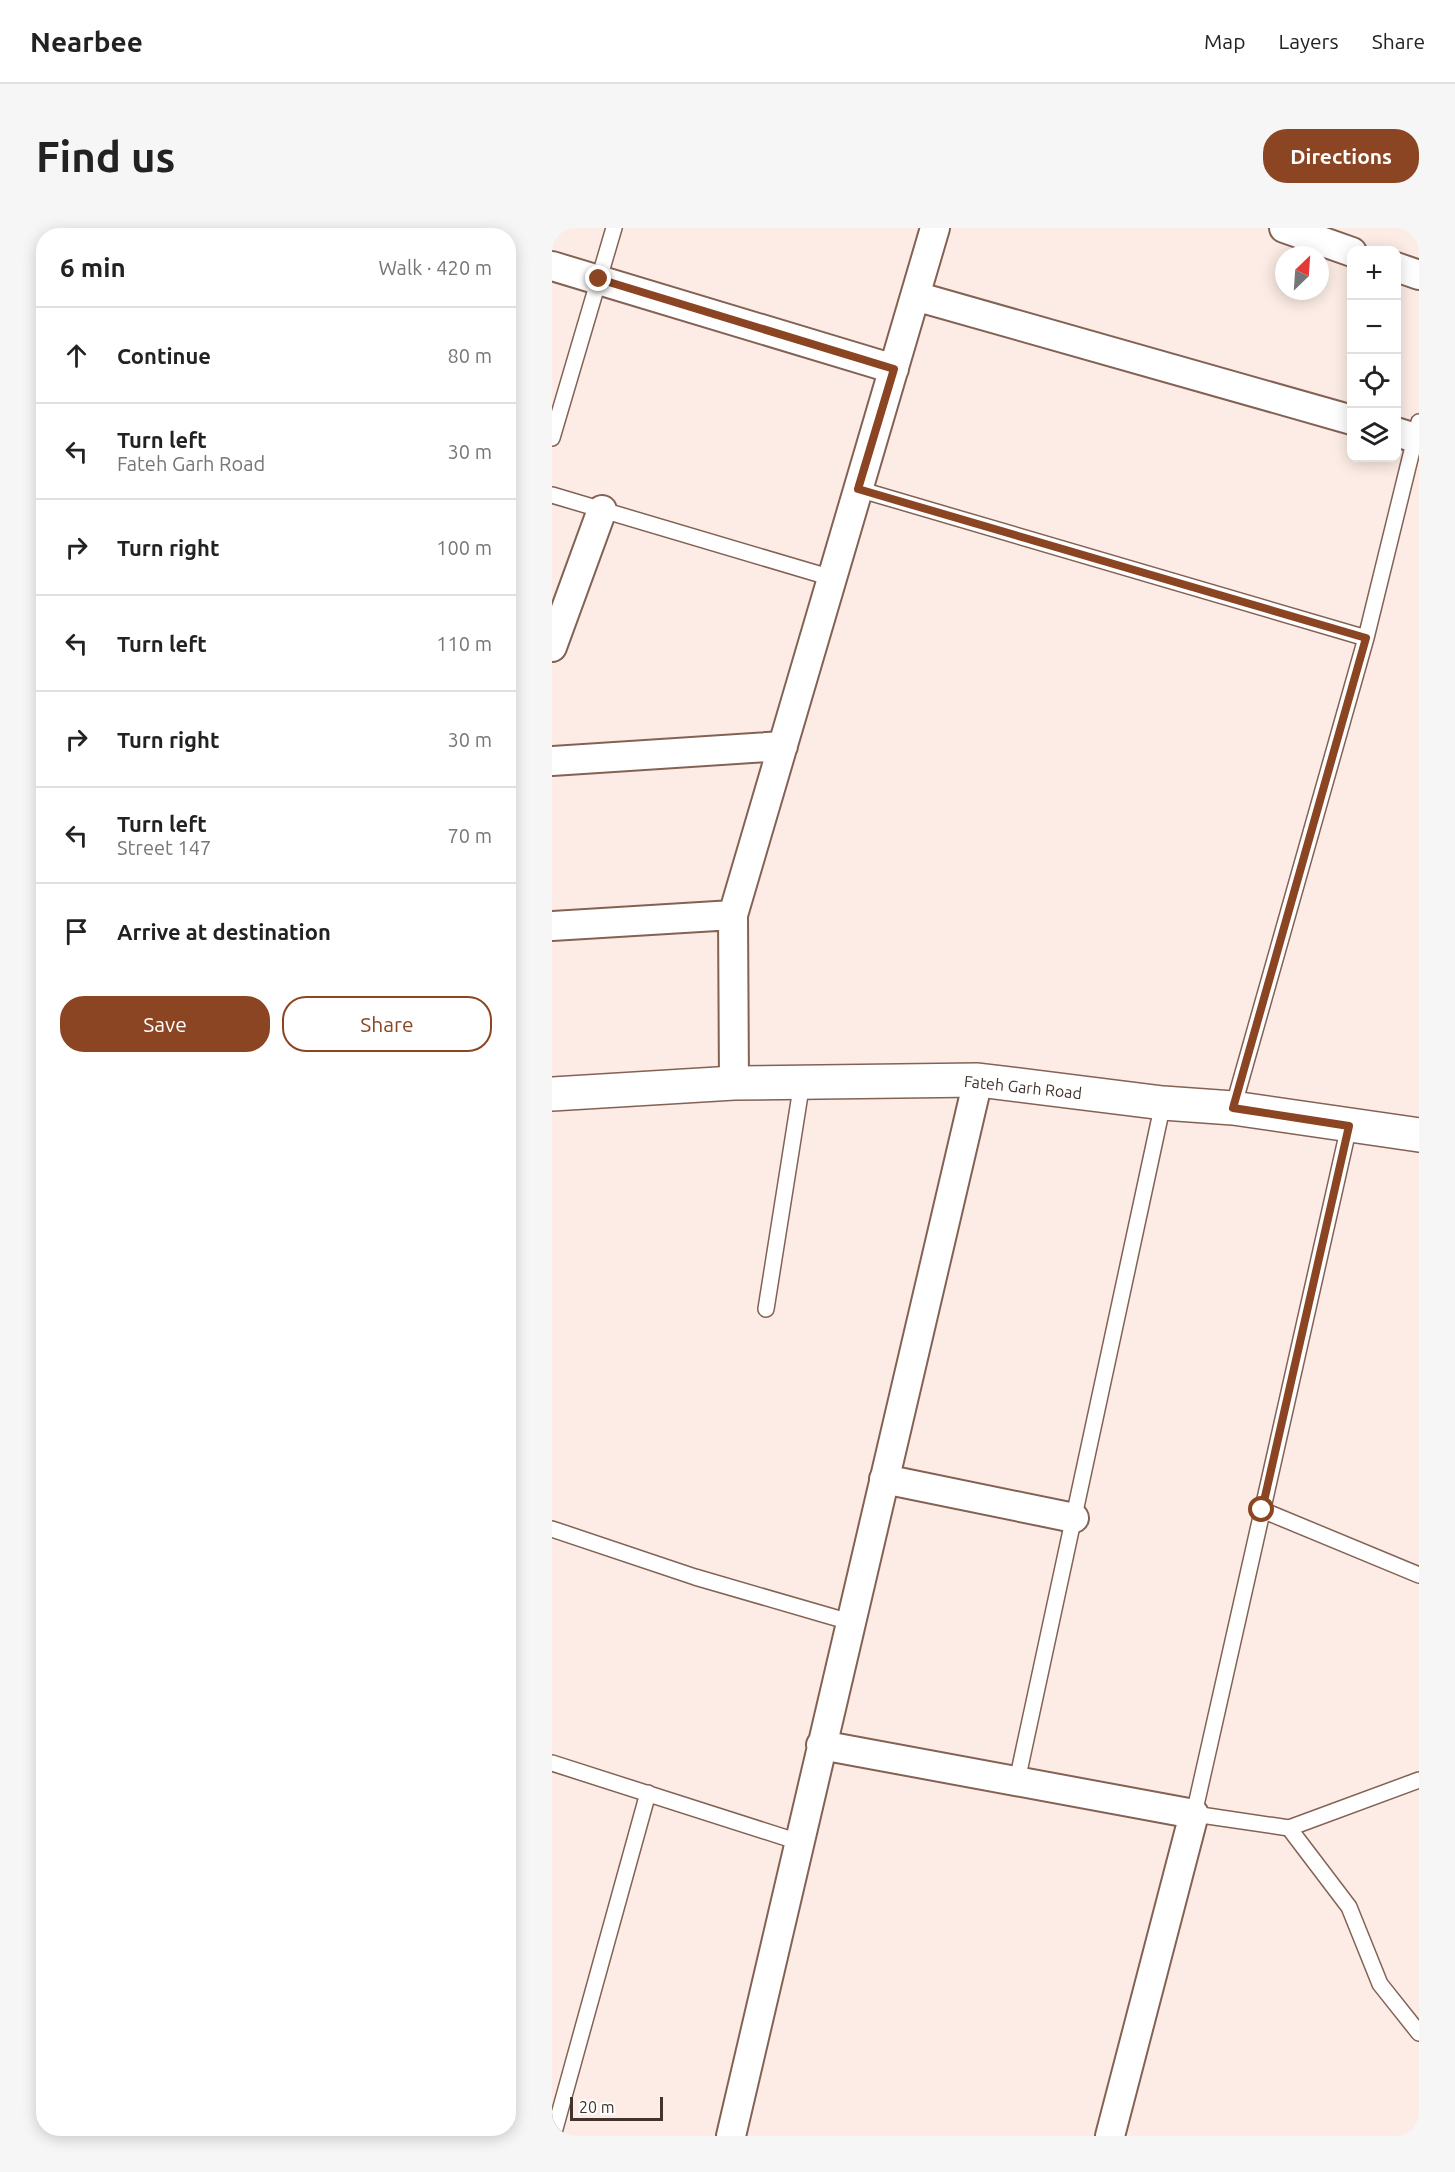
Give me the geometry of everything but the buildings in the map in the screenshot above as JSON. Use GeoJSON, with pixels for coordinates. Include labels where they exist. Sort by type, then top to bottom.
{"type":"FeatureCollection","features":[{"type":"Feature","properties":{"kind":"street"},"geometry":{"type":"LineString","coordinates":[[734,1083],[733,915],[935,228]]}},
{"type":"Feature","properties":{"kind":"street"},"geometry":{"type":"LineString","coordinates":[[1284,228],[1347,250]]}},
{"type":"Feature","properties":{"kind":"street"},"geometry":{"type":"LineString","coordinates":[[552,266],[894,369]]}},
{"type":"Feature","properties":{"kind":"street"},"geometry":{"type":"LineString","coordinates":[[1401,269],[1419,275]]}},
{"type":"Feature","properties":{"kind":"street"},"geometry":{"type":"LineString","coordinates":[[915,296],[1347,419]]}},
{"type":"Feature","properties":{"kind":"street"},"geometry":{"type":"LineString","coordinates":[[552,647],[602,510]]}},
{"type":"Feature","properties":{"kind":"street"},"geometry":{"type":"LineString","coordinates":[[552,761],[783,746]]}},
{"type":"Feature","properties":{"kind":"street"},"geometry":{"type":"LineString","coordinates":[[552,926],[733,915]]}},
{"type":"Feature","properties":{"kind":"street"},"geometry":{"type":"LineString","coordinates":[[731,2136],[978,1080]]}},
{"type":"Feature","properties":{"kind":"street","name":"Fateh Garh Road"},"geometry":{"type":"LineString","coordinates":[[552,1094],[734,1083],[978,1080],[1163,1103],[1233,1108],[1419,1135]]}},
{"type":"Feature","properties":{"kind":"street"},"geometry":{"type":"LineString","coordinates":[[884,1479],[1074,1518]]}},
{"type":"Feature","properties":{"kind":"street"},"geometry":{"type":"LineString","coordinates":[[821,1745],[1194,1814],[1110,2136]]}},
{"type":"Feature","properties":{"kind":"lane"},"geometry":{"type":"LineString","coordinates":[[552,438],[614,228]]}},
{"type":"Feature","properties":{"kind":"lane"},"geometry":{"type":"LineString","coordinates":[[1233,1108],[1366,638],[1410,431]]}},
{"type":"Feature","properties":{"kind":"lane"},"geometry":{"type":"LineString","coordinates":[[858,489],[1366,638]]}},
{"type":"Feature","properties":{"kind":"lane"},"geometry":{"type":"LineString","coordinates":[[552,495],[832,578]]}},
{"type":"Feature","properties":{"kind":"lane"},"geometry":{"type":"LineString","coordinates":[[766,1309],[801,1082]]}},
{"type":"Feature","properties":{"kind":"lane"},"geometry":{"type":"LineString","coordinates":[[1017,1781],[1163,1103]]}},
{"type":"Feature","properties":{"kind":"lane"},"geometry":{"type":"LineString","coordinates":[[1349,1126],[1194,1814],[1289,1828],[1419,1780]]}},
{"type":"Feature","properties":{"kind":"lane"},"geometry":{"type":"LineString","coordinates":[[1262,1510],[1419,1575]]}},
{"type":"Feature","properties":{"kind":"lane"},"geometry":{"type":"LineString","coordinates":[[552,1529],[695,1577],[850,1622]]}},
{"type":"Feature","properties":{"kind":"lane"},"geometry":{"type":"LineString","coordinates":[[552,1763],[799,1842]]}},
{"type":"Feature","properties":{"kind":"lane"},"geometry":{"type":"LineString","coordinates":[[553,2136],[648,1792]]}},
{"type":"Feature","properties":{"kind":"lane"},"geometry":{"type":"LineString","coordinates":[[1289,1828],[1349,1907],[1380,1984],[1419,2033]]}},
{"type":"Feature","properties":{"kind":"route"},"geometry":{"type":"LineString","coordinates":[[599,279],[894,369],[858,489],[1366,638],[1233,1108],[1349,1126],[1262,1510]]}}]}
